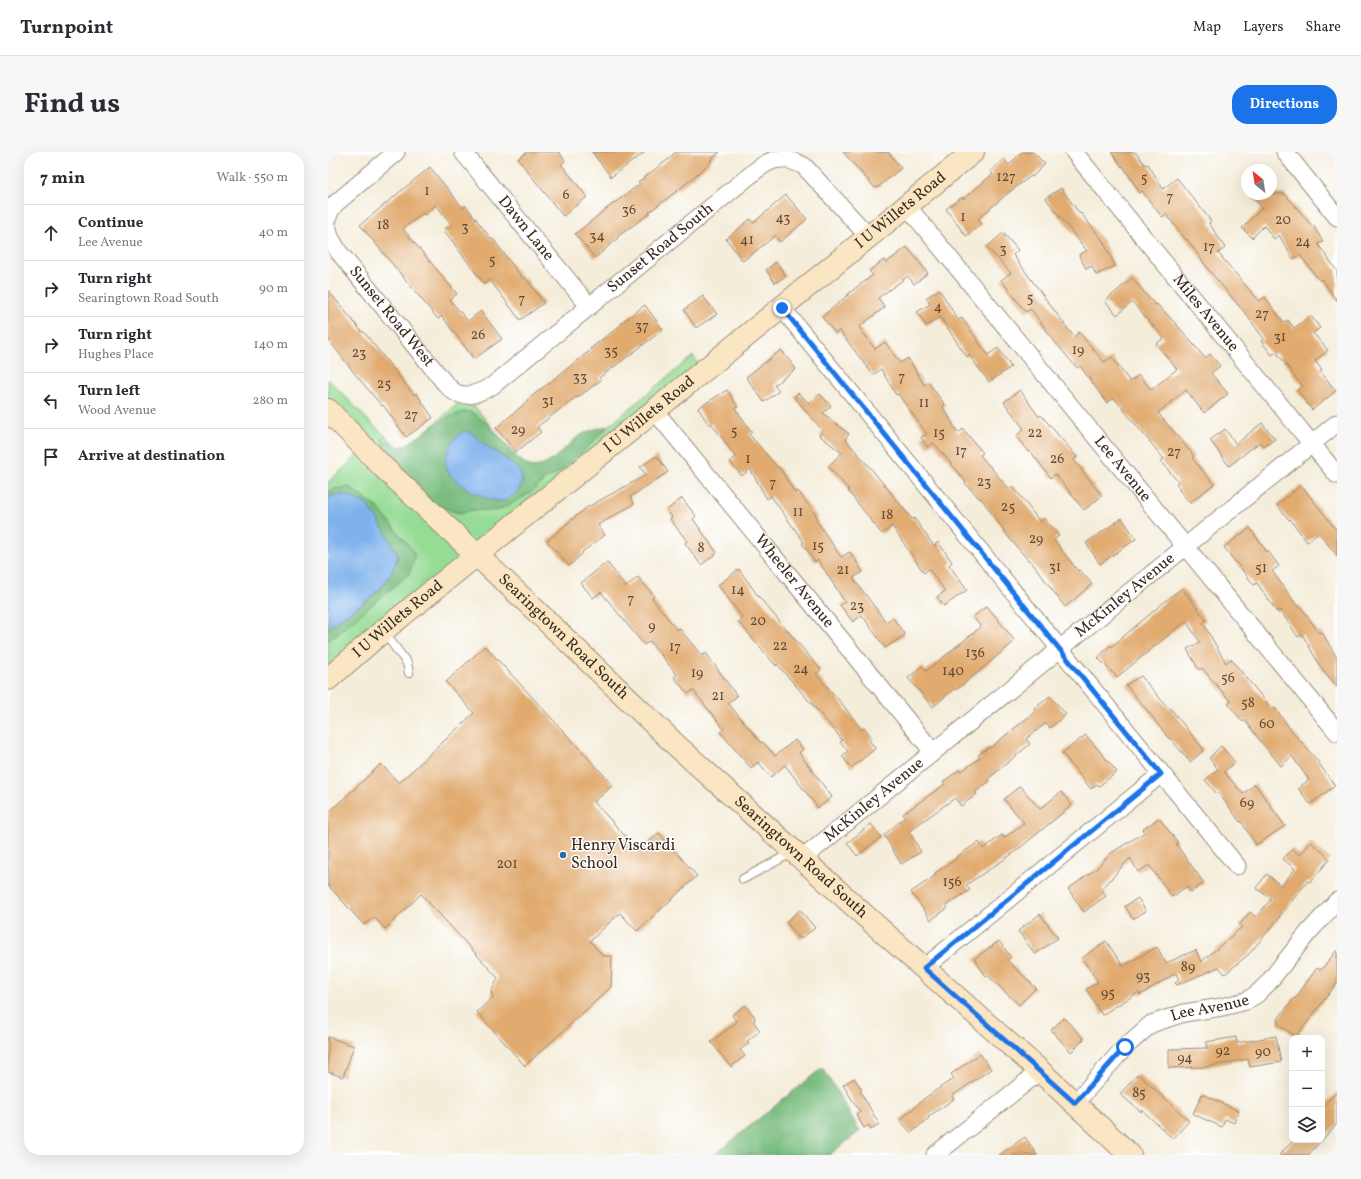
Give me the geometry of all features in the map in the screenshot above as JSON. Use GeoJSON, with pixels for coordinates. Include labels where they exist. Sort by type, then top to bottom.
{"type":"FeatureCollection","features":[{"type":"Feature","properties":{"kind":"main road","name":"I U Willets Road"},"geometry":{"type":"LineString","coordinates":[[328,679],[383,631],[870,237],[970,153]]}},
{"type":"Feature","properties":{"kind":"main road","name":"Searingtown Road South"},"geometry":{"type":"LineString","coordinates":[[328,410],[383,467],[677,746],[1040,1070],[1130,1155]]}},
{"type":"Feature","properties":{"kind":"street"},"geometry":{"type":"LineString","coordinates":[[328,217],[335,204],[396,152]]}},
{"type":"Feature","properties":{"kind":"street","name":"Dawn Lane"},"geometry":{"type":"LineString","coordinates":[[463,152],[589,306]]}},
{"type":"Feature","properties":{"kind":"street","name":"Miles Avenue"},"geometry":{"type":"LineString","coordinates":[[1074,152],[1337,475]]}},
{"type":"Feature","properties":{"kind":"street"},"geometry":{"type":"LineString","coordinates":[[1284,152],[1337,216]]}},
{"type":"Feature","properties":{"kind":"street","name":"Sunset Road South"},"geometry":{"type":"LineString","coordinates":[[444,382],[454,392],[467,395],[480,392],[492,386],[757,169],[771,161],[781,158],[792,160],[804,166],[870,237]]}},
{"type":"Feature","properties":{"kind":"street","name":"Lee Avenue"},"geometry":{"type":"LineString","coordinates":[[907,206],[1337,732]]}},
{"type":"Feature","properties":{"kind":"street","name":"Sunset Road West"},"geometry":{"type":"LineString","coordinates":[[328,229],[330,237],[338,251],[444,382]]}},
{"type":"Feature","properties":{"kind":"street"},"geometry":{"type":"LineString","coordinates":[[782,308],[1236,866]]}},
{"type":"Feature","properties":{"kind":"street","name":"Wheeler Avenue"},"geometry":{"type":"LineString","coordinates":[[655,411],[933,752]]}},
{"type":"Feature","properties":{"kind":"street","name":"McKinley Avenue"},"geometry":{"type":"LineString","coordinates":[[798,855],[933,752],[1337,423]]}},
{"type":"Feature","properties":{"kind":"street"},"geometry":{"type":"LineString","coordinates":[[924,968],[1161,774]]}},
{"type":"Feature","properties":{"kind":"street","name":"Lee Avenue"},"geometry":{"type":"LineString","coordinates":[[1075,1103],[1125,1047],[1151,1024],[1184,1013],[1222,1007],[1246,1001],[1257,994],[1268,983],[1307,934],[1337,902]]}},
{"type":"Feature","properties":{"kind":"street"},"geometry":{"type":"LineString","coordinates":[[935,1155],[1040,1070]]}},
{"type":"Feature","properties":{"kind":"lane"},"geometry":{"type":"LineString","coordinates":[[383,631],[407,663],[409,673]]}},
{"type":"Feature","properties":{"kind":"lane"},"geometry":{"type":"LineString","coordinates":[[742,879],[798,855]]}},
{"type":"Feature","properties":{"kind":"green space"},"geometry":{"type":"Polygon","coordinates":[[[693,356],[702,368],[328,674],[328,482],[365,449],[328,410],[328,379],[370,422],[402,451],[459,403],[475,407],[540,485],[545,479],[563,469],[572,459],[586,449],[608,426],[693,356]]]}},
{"type":"Feature","properties":{"kind":"green space"},"geometry":{"type":"Polygon","coordinates":[[[468,411],[477,415],[484,421],[517,457],[524,463],[532,466],[540,466],[555,458],[581,435],[594,429],[608,426],[586,449],[572,459],[563,469],[545,479],[530,493],[499,510],[473,510],[459,513],[435,505],[390,459],[381,438],[400,447],[404,446],[450,416],[468,411]]]}},
{"type":"Feature","properties":{"kind":"green space"},"geometry":{"type":"Polygon","coordinates":[[[349,487],[378,508],[414,552],[414,561],[409,574],[328,641],[328,628],[379,590],[393,569],[398,555],[387,538],[333,495],[328,499],[328,493],[334,489],[349,487]]]}},
{"type":"Feature","properties":{"kind":"green space"},"geometry":{"type":"Polygon","coordinates":[[[822,1068],[860,1131],[829,1155],[714,1155],[822,1068]]]}},
{"type":"Feature","properties":{"kind":"water"},"geometry":{"type":"Polygon","coordinates":[[[464,431],[473,434],[484,444],[508,460],[520,474],[522,481],[519,489],[511,497],[503,501],[497,501],[480,496],[463,486],[450,474],[446,464],[447,454],[453,440],[464,431]]]}},
{"type":"Feature","properties":{"kind":"water"},"geometry":{"type":"Polygon","coordinates":[[[333,495],[347,495],[366,504],[377,518],[398,555],[393,569],[379,590],[328,628],[328,499],[333,495]]]}},
{"type":"Feature","properties":{"kind":"building"},"geometry":{"type":"Polygon","coordinates":[[[527,152],[559,152],[565,161],[561,164],[587,197],[563,216],[518,159],[527,152]]]}},
{"type":"Feature","properties":{"kind":"building"},"geometry":{"type":"Polygon","coordinates":[[[592,152],[645,152],[611,177],[592,152]]]}},
{"type":"Feature","properties":{"kind":"building"},"geometry":{"type":"Polygon","coordinates":[[[675,152],[720,152],[710,160],[712,161],[682,187],[617,237],[618,238],[595,258],[575,234],[640,184],[638,182],[670,158],[675,152]]]}},
{"type":"Feature","properties":{"kind":"building"},"geometry":{"type":"Polygon","coordinates":[[[843,152],[888,152],[901,168],[877,188],[875,188],[843,152]]]}},
{"type":"Feature","properties":{"kind":"building"},"geometry":{"type":"Polygon","coordinates":[[[1022,152],[1033,152],[1045,164],[1032,177],[1031,176],[1008,193],[978,219],[982,224],[966,236],[946,209],[962,197],[963,199],[993,174],[990,171],[1004,159],[1009,165],[1022,152]]]}},
{"type":"Feature","properties":{"kind":"building"},"geometry":{"type":"Polygon","coordinates":[[[1111,152],[1135,152],[1145,165],[1148,164],[1163,189],[1177,178],[1211,221],[1209,223],[1225,248],[1218,253],[1259,301],[1265,297],[1284,323],[1288,320],[1294,328],[1311,316],[1320,328],[1313,333],[1328,350],[1315,361],[1322,370],[1320,371],[1336,391],[1312,410],[1297,390],[1303,386],[1291,373],[1292,372],[1276,352],[1272,355],[1261,341],[1264,339],[1245,313],[1208,269],[1187,239],[1186,240],[1166,214],[1162,217],[1142,191],[1140,193],[1123,166],[1122,167],[1111,152]]]}},
{"type":"Feature","properties":{"kind":"building"},"geometry":{"type":"Polygon","coordinates":[[[430,167],[463,208],[466,206],[523,279],[525,277],[544,303],[520,320],[490,280],[484,284],[444,230],[452,225],[436,205],[403,229],[457,294],[450,300],[468,321],[481,311],[502,339],[474,359],[442,316],[438,319],[360,225],[430,167]]]}},
{"type":"Feature","properties":{"kind":"building"},"geometry":{"type":"Polygon","coordinates":[[[1061,188],[1080,214],[1081,213],[1103,241],[1115,266],[1096,275],[1092,266],[1086,269],[1079,255],[1087,251],[1046,198],[1061,188]]]}},
{"type":"Feature","properties":{"kind":"building"},"geometry":{"type":"Polygon","coordinates":[[[1277,194],[1285,194],[1312,226],[1313,225],[1323,242],[1318,244],[1337,271],[1337,301],[1322,279],[1320,281],[1300,255],[1293,259],[1279,235],[1274,239],[1264,226],[1252,238],[1242,228],[1262,208],[1256,200],[1277,200],[1277,194]]]}},
{"type":"Feature","properties":{"kind":"building"},"geometry":{"type":"Polygon","coordinates":[[[786,195],[807,219],[780,242],[775,236],[743,261],[726,239],[750,219],[753,223],[786,195]]]}},
{"type":"Feature","properties":{"kind":"building"},"geometry":{"type":"Polygon","coordinates":[[[1003,233],[1018,250],[1013,255],[1074,337],[1079,332],[1104,362],[1112,357],[1130,382],[1139,375],[1151,390],[1177,369],[1156,344],[1164,338],[1132,302],[1117,315],[1105,301],[1132,278],[1155,305],[1157,304],[1178,326],[1205,358],[1210,354],[1220,366],[1211,373],[1228,394],[1204,413],[1186,390],[1158,413],[1194,456],[1192,458],[1214,484],[1190,503],[1179,490],[1180,489],[1176,484],[1178,482],[1161,461],[1164,459],[1114,398],[1107,403],[1080,366],[1077,368],[1055,342],[1031,309],[1026,312],[1001,280],[1011,273],[987,247],[1003,233]]]}},
{"type":"Feature","properties":{"kind":"building"},"geometry":{"type":"Polygon","coordinates":[[[907,247],[928,273],[914,284],[908,276],[878,298],[885,307],[859,327],[875,349],[885,342],[900,363],[908,358],[924,385],[928,382],[945,405],[943,407],[958,433],[963,429],[983,453],[980,455],[1009,489],[1013,486],[1040,522],[1044,518],[1059,536],[1054,540],[1078,571],[1080,570],[1092,584],[1065,607],[1030,560],[1029,561],[1010,539],[981,498],[980,499],[965,483],[966,482],[934,443],[927,447],[921,437],[927,434],[898,394],[896,395],[881,369],[873,375],[839,330],[836,334],[822,317],[849,293],[873,275],[869,271],[884,260],[886,263],[907,247]]]}},
{"type":"Feature","properties":{"kind":"building"},"geometry":{"type":"Polygon","coordinates":[[[776,262],[786,276],[775,283],[766,270],[776,262]]]}},
{"type":"Feature","properties":{"kind":"building"},"geometry":{"type":"Polygon","coordinates":[[[939,289],[958,320],[962,318],[988,355],[998,348],[1011,367],[989,382],[969,355],[967,357],[940,317],[926,326],[917,312],[930,304],[926,298],[939,289]]]}},
{"type":"Feature","properties":{"kind":"building"},"geometry":{"type":"Polygon","coordinates":[[[328,290],[414,395],[416,393],[433,418],[406,437],[383,405],[382,406],[355,374],[328,339],[328,290]]]}},
{"type":"Feature","properties":{"kind":"building"},"geometry":{"type":"Polygon","coordinates":[[[703,296],[717,314],[696,328],[684,310],[703,296]]]}},
{"type":"Feature","properties":{"kind":"building"},"geometry":{"type":"Polygon","coordinates":[[[645,305],[663,330],[599,378],[601,380],[537,427],[541,432],[516,452],[496,428],[528,401],[527,400],[645,305]]]}},
{"type":"Feature","properties":{"kind":"building"},"geometry":{"type":"Polygon","coordinates":[[[781,350],[796,369],[774,385],[779,391],[764,402],[746,377],[781,350]]]}},
{"type":"Feature","properties":{"kind":"building"},"geometry":{"type":"Polygon","coordinates":[[[727,390],[738,407],[735,408],[752,432],[749,434],[778,468],[779,467],[795,493],[798,491],[818,518],[816,520],[841,557],[850,552],[863,572],[853,578],[886,622],[893,618],[905,635],[885,648],[862,615],[853,622],[840,605],[845,602],[818,560],[815,562],[802,543],[804,542],[771,496],[767,499],[750,469],[742,476],[730,462],[736,457],[711,423],[709,425],[698,408],[727,390]]]}},
{"type":"Feature","properties":{"kind":"building"},"geometry":{"type":"Polygon","coordinates":[[[1020,390],[1039,417],[1041,415],[1077,457],[1074,460],[1102,496],[1084,510],[1055,474],[1051,478],[1016,436],[1024,429],[1004,402],[1020,390]]]}},
{"type":"Feature","properties":{"kind":"building"},"geometry":{"type":"Polygon","coordinates":[[[798,393],[809,403],[820,394],[831,406],[823,413],[849,434],[845,439],[913,520],[914,518],[934,546],[938,542],[952,562],[949,565],[967,590],[944,606],[937,597],[945,591],[929,569],[924,573],[892,526],[882,534],[848,491],[849,490],[828,466],[842,453],[819,435],[823,431],[794,397],[798,393]]]}},
{"type":"Feature","properties":{"kind":"building"},"geometry":{"type":"Polygon","coordinates":[[[1262,423],[1275,439],[1264,447],[1260,442],[1229,466],[1210,440],[1225,429],[1236,444],[1262,423]]]}},
{"type":"Feature","properties":{"kind":"building"},"geometry":{"type":"Polygon","coordinates":[[[657,456],[668,472],[630,497],[634,504],[598,525],[605,535],[582,552],[583,553],[569,566],[547,541],[586,508],[646,475],[640,467],[657,456]]]}},
{"type":"Feature","properties":{"kind":"building"},"geometry":{"type":"Polygon","coordinates":[[[1301,485],[1337,531],[1337,556],[1319,533],[1307,542],[1290,519],[1289,520],[1277,505],[1301,485]]]}},
{"type":"Feature","properties":{"kind":"building"},"geometry":{"type":"Polygon","coordinates":[[[682,498],[696,516],[693,519],[717,553],[701,565],[685,543],[687,541],[670,519],[672,517],[667,510],[682,498]]]}},
{"type":"Feature","properties":{"kind":"building"},"geometry":{"type":"Polygon","coordinates":[[[1122,518],[1136,539],[1100,564],[1086,543],[1122,518]]]}},
{"type":"Feature","properties":{"kind":"building"},"geometry":{"type":"Polygon","coordinates":[[[1250,528],[1279,566],[1272,571],[1319,633],[1322,632],[1337,658],[1337,687],[1320,666],[1302,634],[1298,637],[1280,610],[1277,612],[1257,583],[1254,585],[1224,547],[1250,528]]]}},
{"type":"Feature","properties":{"kind":"building"},"geometry":{"type":"Polygon","coordinates":[[[607,562],[626,587],[638,577],[654,596],[652,598],[677,630],[679,628],[702,656],[706,653],[737,696],[728,703],[761,743],[763,742],[775,756],[795,740],[803,749],[799,753],[832,797],[818,808],[785,765],[771,777],[758,762],[751,768],[720,732],[724,729],[693,690],[688,694],[674,677],[677,675],[650,641],[644,645],[601,592],[593,598],[581,583],[607,562]]]}},
{"type":"Feature","properties":{"kind":"building"},"geometry":{"type":"Polygon","coordinates":[[[739,569],[758,596],[821,670],[816,674],[862,730],[865,728],[872,738],[869,740],[875,749],[851,768],[842,756],[848,751],[840,742],[842,740],[836,732],[777,664],[776,666],[738,621],[742,617],[718,585],[739,569]]]}},
{"type":"Feature","properties":{"kind":"building"},"geometry":{"type":"Polygon","coordinates":[[[1182,588],[1206,620],[1203,623],[1226,663],[1231,659],[1272,709],[1275,708],[1290,729],[1315,758],[1335,786],[1310,804],[1298,788],[1309,780],[1292,756],[1281,766],[1245,720],[1243,722],[1228,704],[1231,702],[1202,668],[1199,670],[1187,649],[1200,642],[1186,621],[1117,677],[1098,658],[1110,645],[1111,647],[1182,588]]]}},
{"type":"Feature","properties":{"kind":"building"},"geometry":{"type":"Polygon","coordinates":[[[987,606],[1015,641],[971,678],[956,690],[955,688],[933,707],[908,678],[922,666],[926,671],[981,627],[973,617],[987,606]]]}},
{"type":"Feature","properties":{"kind":"building"},"geometry":{"type":"Polygon","coordinates":[[[485,646],[613,785],[594,802],[639,851],[659,833],[697,876],[637,931],[620,913],[590,941],[603,956],[612,956],[611,987],[525,1066],[477,1012],[493,997],[491,993],[498,978],[421,894],[385,929],[374,917],[364,925],[328,885],[328,813],[381,764],[399,783],[474,713],[446,682],[485,646]]]}},
{"type":"Feature","properties":{"kind":"building"},"geometry":{"type":"Polygon","coordinates":[[[1141,676],[1169,709],[1170,708],[1204,750],[1190,762],[1170,738],[1169,739],[1126,685],[1141,676]]]}},
{"type":"Feature","properties":{"kind":"building"},"geometry":{"type":"Polygon","coordinates":[[[1050,696],[1066,714],[1050,728],[1046,723],[1026,739],[1030,744],[988,779],[990,781],[975,792],[977,794],[961,806],[955,798],[909,831],[921,852],[901,864],[884,835],[905,817],[903,814],[945,784],[943,782],[959,770],[960,772],[980,758],[978,755],[989,747],[990,748],[1036,711],[1034,709],[1050,696]]]}},
{"type":"Feature","properties":{"kind":"building"},"geometry":{"type":"Polygon","coordinates":[[[1086,735],[1117,772],[1099,786],[1097,784],[1091,789],[1062,753],[1086,735]]]}},
{"type":"Feature","properties":{"kind":"building"},"geometry":{"type":"Polygon","coordinates":[[[1221,746],[1235,762],[1224,772],[1243,794],[1255,784],[1285,826],[1256,845],[1241,821],[1240,822],[1218,792],[1217,794],[1205,780],[1218,769],[1209,758],[1221,746]]]}},
{"type":"Feature","properties":{"kind":"building"},"geometry":{"type":"Polygon","coordinates":[[[1020,786],[1040,809],[1061,792],[1072,805],[1015,852],[966,885],[970,890],[946,905],[948,908],[931,920],[911,892],[936,875],[935,873],[957,858],[956,857],[979,842],[983,849],[1002,835],[1004,838],[1024,823],[1004,799],[1020,786]]]}},
{"type":"Feature","properties":{"kind":"building"},"geometry":{"type":"Polygon","coordinates":[[[1159,818],[1178,843],[1176,844],[1204,883],[1191,892],[1187,886],[1172,897],[1149,865],[1138,872],[1130,858],[1102,889],[1106,896],[1084,912],[1068,889],[1097,868],[1111,853],[1145,832],[1143,829],[1159,818]]]}},
{"type":"Feature","properties":{"kind":"building"},"geometry":{"type":"Polygon","coordinates":[[[871,824],[881,837],[857,856],[847,843],[871,824]]]}},
{"type":"Feature","properties":{"kind":"building"},"geometry":{"type":"Polygon","coordinates":[[[1311,842],[1330,859],[1310,882],[1308,881],[1249,954],[1225,974],[1219,967],[1177,985],[1175,983],[1179,980],[1176,973],[1140,995],[1139,992],[1102,1015],[1086,989],[1098,982],[1082,958],[1106,941],[1123,966],[1157,947],[1166,963],[1196,950],[1201,962],[1242,927],[1239,925],[1250,912],[1256,917],[1271,899],[1256,888],[1267,874],[1281,886],[1295,869],[1283,859],[1292,849],[1300,855],[1311,842]]]}},
{"type":"Feature","properties":{"kind":"building"},"geometry":{"type":"Polygon","coordinates":[[[1138,898],[1146,911],[1133,919],[1125,906],[1138,898]]]}},
{"type":"Feature","properties":{"kind":"building"},"geometry":{"type":"Polygon","coordinates":[[[800,910],[815,928],[800,939],[786,922],[800,910]]]}},
{"type":"Feature","properties":{"kind":"building"},"geometry":{"type":"Polygon","coordinates":[[[1040,914],[1058,938],[1035,954],[1018,931],[1040,914]]]}},
{"type":"Feature","properties":{"kind":"building"},"geometry":{"type":"Polygon","coordinates":[[[999,941],[1011,957],[1007,960],[1036,988],[1019,1005],[987,975],[986,976],[974,959],[999,941]]]}},
{"type":"Feature","properties":{"kind":"building"},"geometry":{"type":"Polygon","coordinates":[[[1337,950],[1337,983],[1298,1035],[1293,1035],[1278,1024],[1278,1019],[1294,998],[1295,999],[1317,968],[1321,970],[1337,950]]]}},
{"type":"Feature","properties":{"kind":"building"},"geometry":{"type":"Polygon","coordinates":[[[745,1005],[755,1017],[754,1022],[760,1031],[747,1041],[749,1043],[740,1050],[745,1056],[731,1067],[711,1042],[737,1022],[732,1015],[745,1005]]]}},
{"type":"Feature","properties":{"kind":"building"},"geometry":{"type":"Polygon","coordinates":[[[1064,1018],[1084,1039],[1071,1052],[1051,1030],[1064,1018]]]}},
{"type":"Feature","properties":{"kind":"building"},"geometry":{"type":"Polygon","coordinates":[[[1276,1036],[1281,1062],[1250,1067],[1248,1059],[1206,1067],[1169,1068],[1169,1049],[1207,1048],[1206,1042],[1236,1037],[1237,1043],[1276,1036]]]}},
{"type":"Feature","properties":{"kind":"building"},"geometry":{"type":"Polygon","coordinates":[[[328,1037],[354,1046],[343,1077],[328,1072],[328,1037]]]}},
{"type":"Feature","properties":{"kind":"building"},"geometry":{"type":"Polygon","coordinates":[[[980,1054],[991,1069],[952,1096],[954,1099],[928,1117],[929,1118],[911,1133],[900,1120],[925,1098],[954,1078],[951,1074],[980,1054]]]}},
{"type":"Feature","properties":{"kind":"building"},"geometry":{"type":"Polygon","coordinates":[[[1138,1074],[1189,1121],[1173,1139],[1142,1110],[1141,1112],[1120,1094],[1138,1074]]]}},
{"type":"Feature","properties":{"kind":"building"},"geometry":{"type":"Polygon","coordinates":[[[854,1078],[862,1090],[860,1091],[879,1124],[871,1129],[869,1125],[864,1128],[856,1114],[860,1112],[843,1085],[854,1078]]]}},
{"type":"Feature","properties":{"kind":"building"},"geometry":{"type":"Polygon","coordinates":[[[1337,1092],[1337,1124],[1325,1137],[1325,1107],[1325,1104],[1337,1092]]]}},
{"type":"Feature","properties":{"kind":"building"},"geometry":{"type":"Polygon","coordinates":[[[1202,1094],[1239,1111],[1234,1123],[1225,1119],[1222,1127],[1193,1114],[1202,1094]]]}},
{"type":"Feature","properties":{"kind":"building"},"geometry":{"type":"Polygon","coordinates":[[[1025,1137],[1037,1155],[999,1155],[1025,1137]]]}},
{"type":"Feature","properties":{"kind":"building"},"geometry":{"type":"Polygon","coordinates":[[[1291,1143],[1319,1143],[1308,1155],[1279,1155],[1291,1143]]]}},
{"type":"Feature","properties":{"kind":"place","name":"Henry Viscardi School"},"geometry":{"type":"Point","coordinates":[563,855]}},
{"type":"Feature","properties":{"kind":"route"},"geometry":{"type":"LineString","coordinates":[[782,308],[1161,774],[924,968],[1040,1070],[1075,1103],[1125,1047]]}}]}
